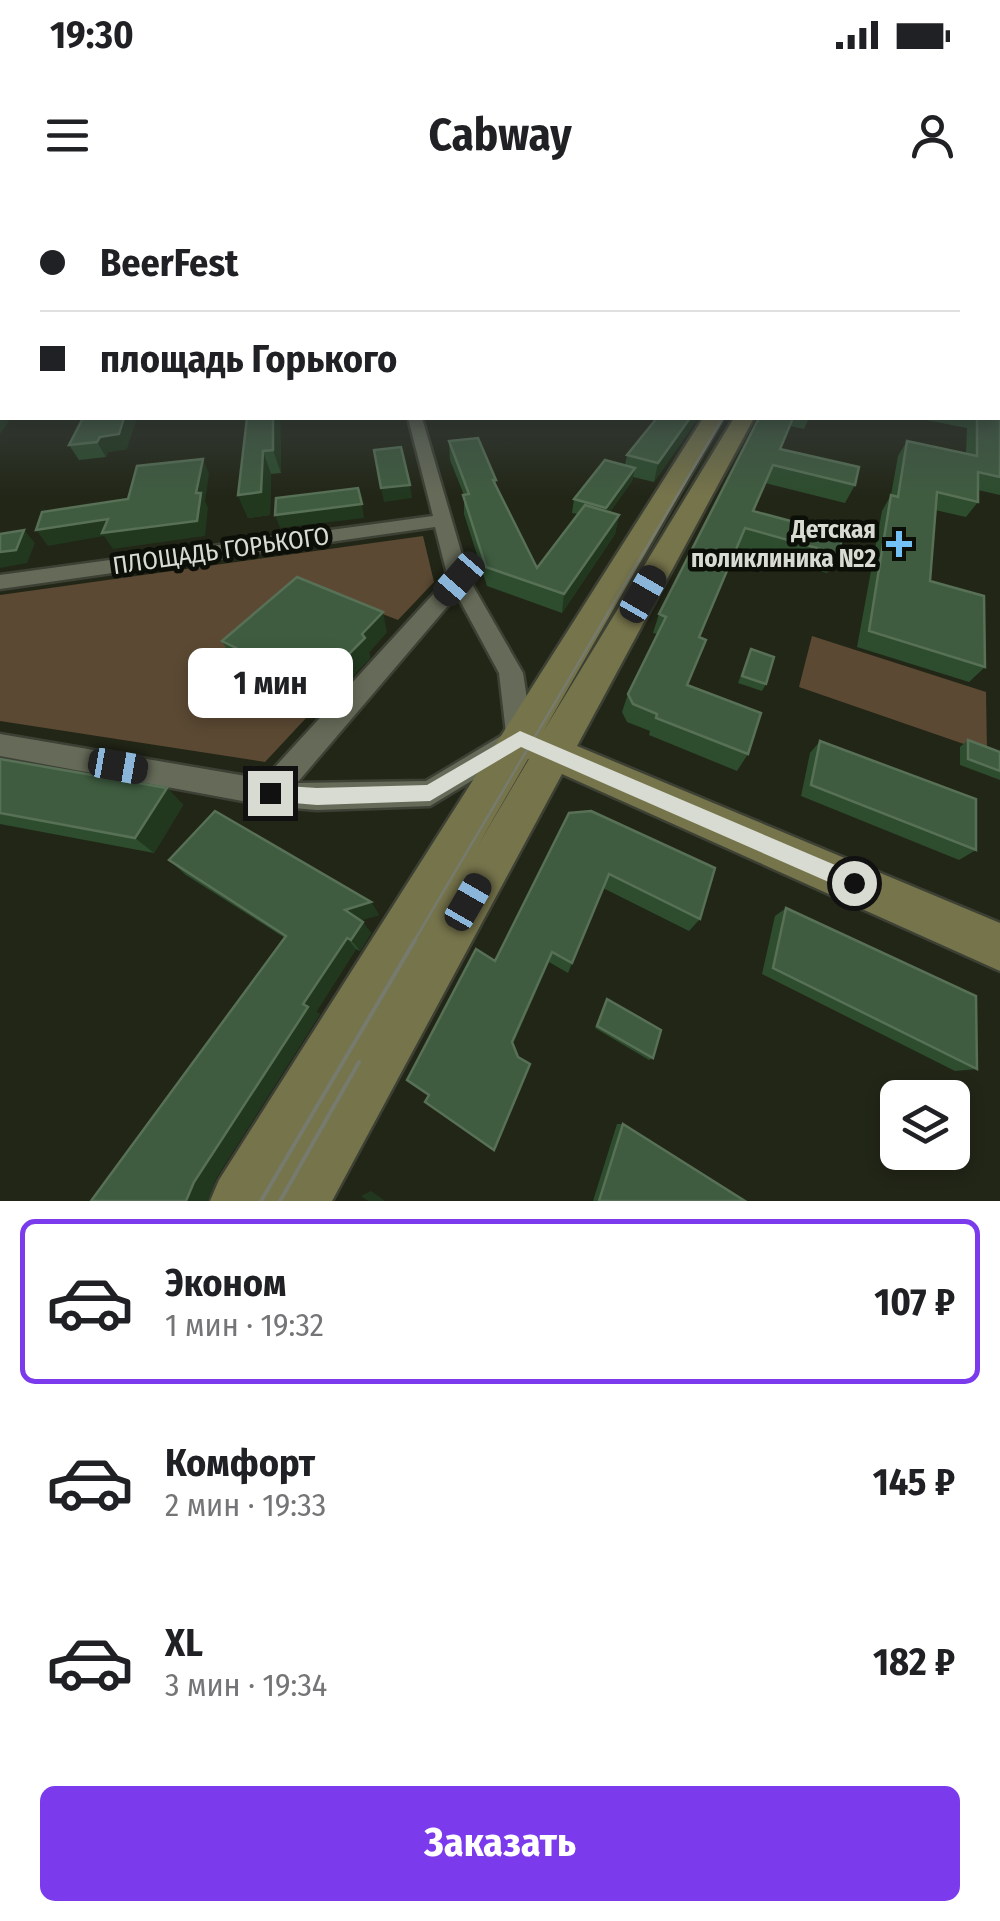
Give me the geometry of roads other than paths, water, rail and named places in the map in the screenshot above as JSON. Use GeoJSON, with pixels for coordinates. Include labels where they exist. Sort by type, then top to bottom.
{"type":"FeatureCollection","features":[{"type":"Feature","properties":{"kind":"main road"},"geometry":{"type":"LineString","coordinates":[[299,1201],[712,420]]}},
{"type":"Feature","properties":{"kind":"main road"},"geometry":{"type":"LineString","coordinates":[[240,1201],[537,746],[743,420]]}},
{"type":"Feature","properties":{"kind":"main road"},"geometry":{"type":"LineString","coordinates":[[537,746],[1000,947]]}},
{"type":"Feature","properties":{"kind":"street"},"geometry":{"type":"LineString","coordinates":[[0,745],[270,793],[317,797],[430,793],[537,746],[512,672],[459,579],[416,420]]}},
{"type":"Feature","properties":{"kind":"street","name":"ПЛОЩАДЬ ГОРЬКОГО"},"geometry":{"type":"LineString","coordinates":[[0,582],[443,520]]}},
{"type":"Feature","properties":{"kind":"street"},"geometry":{"type":"LineString","coordinates":[[270,793],[459,579]]}},
{"type":"Feature","properties":{"kind":"tram line"},"geometry":{"type":"LineString","coordinates":[[413,943],[722,420]]}},
{"type":"Feature","properties":{"kind":"tram line"},"geometry":{"type":"LineString","coordinates":[[261,1201],[415,940]]}},
{"type":"Feature","properties":{"kind":"tram line"},"geometry":{"type":"LineString","coordinates":[[280,1201],[359,1062]]}},
{"type":"Feature","properties":{"kind":"place","name":"Детская поликлиника №2"},"geometry":{"type":"Point","coordinates":[899,544]}}]}
